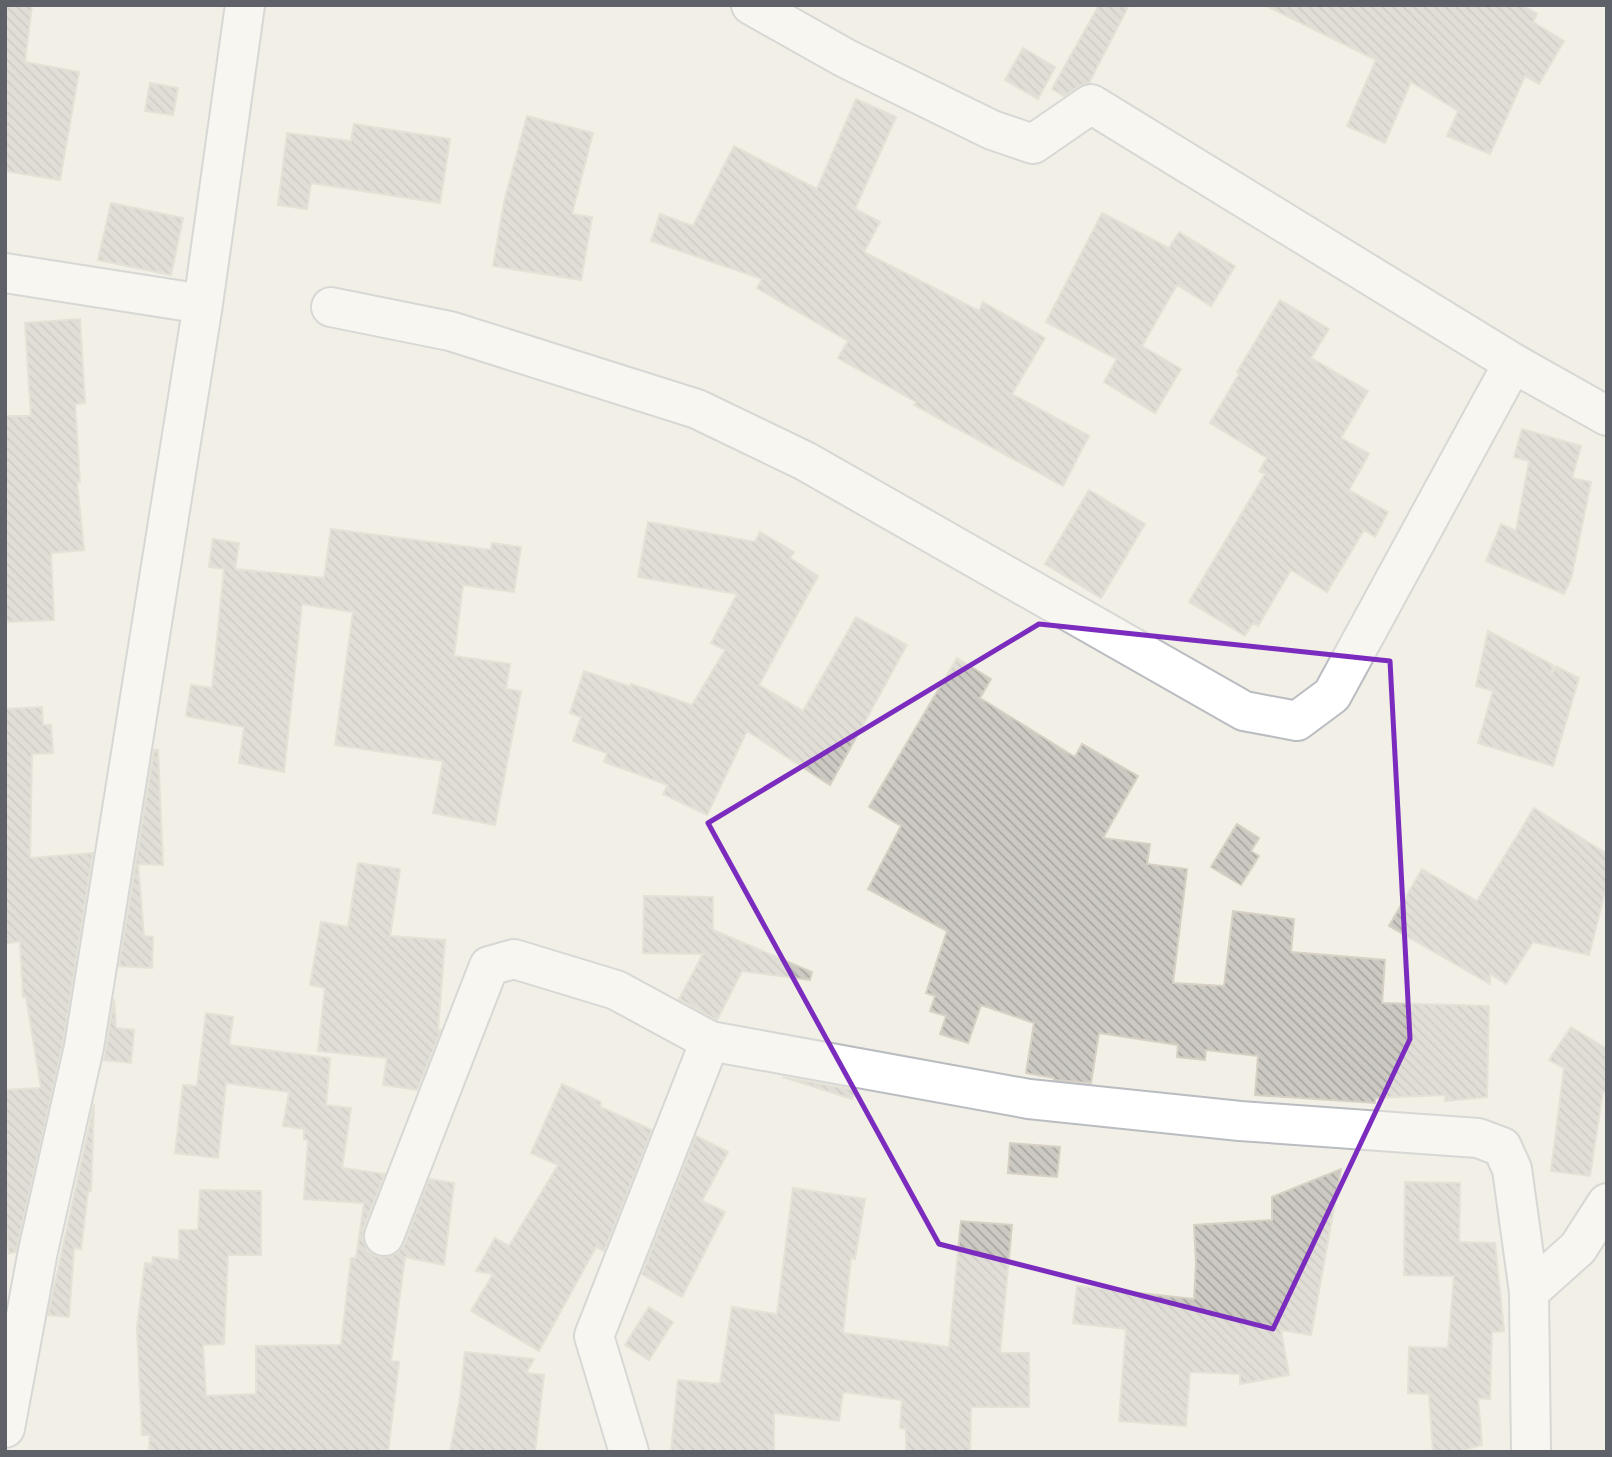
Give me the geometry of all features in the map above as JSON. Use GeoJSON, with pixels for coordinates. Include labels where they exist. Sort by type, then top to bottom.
{"type":"FeatureCollection","features":[{"type":"Feature","properties":{"kind":"street"},"geometry":{"type":"LineString","coordinates":[[5,1428],[22,1252],[84,1047],[203,304],[245,5]]}},
{"type":"Feature","properties":{"kind":"street"},"geometry":{"type":"LineString","coordinates":[[751,5],[845,58],[992,130],[1033,144],[1091,104],[1513,363],[1607,416]]}},
{"type":"Feature","properties":{"kind":"street"},"geometry":{"type":"LineString","coordinates":[[5,273],[203,304]]}},
{"type":"Feature","properties":{"kind":"street"},"geometry":{"type":"LineString","coordinates":[[331,307],[450,331],[697,409],[805,461],[1244,711],[1297,721],[1332,695],[1513,363]]}},
{"type":"Feature","properties":{"kind":"street"},"geometry":{"type":"LineString","coordinates":[[384,1236],[489,966],[514,959],[616,990],[710,1041],[1030,1099],[1240,1121],[1478,1138],[1502,1147],[1512,1168],[1529,1292],[1531,1452]]}},
{"type":"Feature","properties":{"kind":"street"},"geometry":{"type":"LineString","coordinates":[[629,1452],[594,1336],[710,1041]]}},
{"type":"Feature","properties":{"kind":"street"},"geometry":{"type":"LineString","coordinates":[[1529,1292],[1578,1248],[1607,1203]]}},
{"type":"Feature","properties":{"kind":"highlighted area"},"geometry":{"type":"Polygon","coordinates":[[[1039,624],[1390,661],[1410,1039],[1273,1329],[939,1244],[708,823],[1039,624]]]}},
{"type":"Feature","properties":{"kind":"building"},"geometry":{"type":"Polygon","coordinates":[[[5,5],[32,5],[25,62],[79,72],[60,180],[5,171],[5,5]]]}},
{"type":"Feature","properties":{"kind":"building"},"geometry":{"type":"Polygon","coordinates":[[[1099,5],[1129,5],[1089,83],[1064,96],[1052,89],[1099,5]]]}},
{"type":"Feature","properties":{"kind":"building"},"geometry":{"type":"Polygon","coordinates":[[[1264,5],[1522,5],[1537,14],[1533,22],[1564,41],[1539,84],[1525,76],[1490,154],[1447,136],[1458,111],[1411,82],[1385,143],[1347,126],[1376,60],[1264,5]]]}},
{"type":"Feature","properties":{"kind":"building"},"geometry":{"type":"Polygon","coordinates":[[[1023,48],[1055,67],[1038,99],[1005,80],[1023,48]]]}},
{"type":"Feature","properties":{"kind":"building"},"geometry":{"type":"Polygon","coordinates":[[[150,83],[178,88],[173,115],[145,111],[150,83]]]}},
{"type":"Feature","properties":{"kind":"building"},"geometry":{"type":"Polygon","coordinates":[[[856,99],[896,117],[855,209],[880,222],[864,252],[979,311],[983,302],[1045,338],[1012,394],[1089,436],[1063,486],[914,405],[916,402],[838,358],[848,341],[757,288],[762,279],[651,241],[660,214],[693,226],[734,146],[817,189],[856,99]]]}},
{"type":"Feature","properties":{"kind":"building"},"geometry":{"type":"Polygon","coordinates":[[[527,116],[593,133],[572,214],[592,217],[581,280],[493,266],[504,202],[527,116]]]}},
{"type":"Feature","properties":{"kind":"building"},"geometry":{"type":"Polygon","coordinates":[[[354,124],[450,139],[440,203],[311,183],[307,209],[278,205],[287,133],[351,141],[354,124]]]}},
{"type":"Feature","properties":{"kind":"building"},"geometry":{"type":"Polygon","coordinates":[[[111,203],[183,218],[171,275],[98,260],[111,203]]]}},
{"type":"Feature","properties":{"kind":"building"},"geometry":{"type":"Polygon","coordinates":[[[1102,213],[1169,248],[1179,232],[1235,266],[1211,306],[1177,285],[1142,346],[1181,369],[1155,413],[1104,382],[1117,359],[1046,322],[1102,213]]]}},
{"type":"Feature","properties":{"kind":"building"},"geometry":{"type":"Polygon","coordinates":[[[1280,300],[1329,329],[1311,358],[1368,391],[1341,438],[1369,454],[1349,490],[1388,512],[1375,537],[1364,530],[1327,592],[1291,570],[1258,626],[1253,623],[1245,636],[1189,602],[1265,474],[1259,471],[1267,458],[1210,423],[1280,300]]]}},
{"type":"Feature","properties":{"kind":"building"},"geometry":{"type":"Polygon","coordinates":[[[80,319],[85,403],[75,404],[80,482],[77,482],[84,550],[51,553],[54,620],[5,622],[5,416],[31,416],[25,323],[80,319]]]}},
{"type":"Feature","properties":{"kind":"building"},"geometry":{"type":"Polygon","coordinates":[[[1522,429],[1581,446],[1572,478],[1591,482],[1571,579],[1564,594],[1486,561],[1501,524],[1516,531],[1529,461],[1514,457],[1522,429]]]}},
{"type":"Feature","properties":{"kind":"building"},"geometry":{"type":"Polygon","coordinates":[[[1089,490],[1145,524],[1101,598],[1045,564],[1089,490]]]}},
{"type":"Feature","properties":{"kind":"building"},"geometry":{"type":"Polygon","coordinates":[[[648,522],[755,542],[760,532],[794,552],[790,558],[818,576],[759,685],[803,711],[856,617],[907,645],[830,785],[747,731],[707,815],[663,794],[668,785],[604,762],[607,753],[573,741],[581,717],[570,713],[584,671],[692,705],[725,650],[711,643],[737,594],[638,577],[648,522]]]}},
{"type":"Feature","properties":{"kind":"building"},"geometry":{"type":"Polygon","coordinates":[[[331,529],[491,550],[492,543],[521,547],[514,592],[463,585],[454,656],[510,664],[506,689],[521,691],[495,825],[433,813],[443,761],[335,745],[353,612],[302,604],[284,772],[239,763],[244,727],[186,716],[191,685],[212,688],[224,569],[209,567],[213,539],[239,543],[235,569],[324,578],[331,529]]]}},
{"type":"Feature","properties":{"kind":"building"},"geometry":{"type":"Polygon","coordinates":[[[1488,631],[1553,665],[1551,675],[1556,666],[1579,678],[1553,766],[1478,743],[1493,691],[1476,686],[1488,631]]]}},
{"type":"Feature","properties":{"kind":"building"},"geometry":{"type":"Polygon","coordinates":[[[957,658],[991,679],[980,698],[1075,757],[1082,744],[1138,776],[1103,838],[1150,844],[1147,864],[1187,869],[1173,983],[1224,986],[1233,911],[1294,919],[1291,952],[1385,960],[1382,1003],[1489,1006],[1487,1097],[1445,1101],[1445,1095],[1375,1098],[1375,1103],[1255,1095],[1258,1056],[1206,1050],[1205,1060],[1177,1057],[1178,1045],[1099,1033],[1091,1083],[1054,1080],[1026,1073],[1034,1023],[981,1005],[968,1043],[940,1034],[946,1016],[930,1011],[935,996],[926,993],[947,931],[868,889],[901,826],[869,807],[957,658]]]}},
{"type":"Feature","properties":{"kind":"building"},"geometry":{"type":"Polygon","coordinates":[[[42,707],[43,725],[51,725],[53,753],[32,754],[30,858],[93,853],[63,1043],[16,1252],[9,1253],[5,1211],[5,1090],[41,1088],[26,997],[23,997],[20,941],[5,944],[5,709],[42,707]]]}},
{"type":"Feature","properties":{"kind":"building"},"geometry":{"type":"Polygon","coordinates":[[[154,750],[158,750],[163,865],[138,864],[144,936],[153,937],[152,968],[119,966],[154,750]]]}},
{"type":"Feature","properties":{"kind":"building"},"geometry":{"type":"Polygon","coordinates":[[[1534,808],[1607,854],[1607,884],[1589,955],[1533,942],[1506,984],[1490,974],[1490,984],[1389,926],[1422,869],[1477,901],[1534,808]]]}},
{"type":"Feature","properties":{"kind":"building"},"geometry":{"type":"Polygon","coordinates":[[[1237,824],[1259,838],[1251,851],[1259,856],[1241,885],[1211,867],[1237,824]]]}},
{"type":"Feature","properties":{"kind":"building"},"geometry":{"type":"Polygon","coordinates":[[[358,863],[400,869],[390,936],[445,940],[438,1030],[441,1030],[417,1090],[383,1085],[387,1058],[318,1051],[325,988],[310,985],[321,922],[348,927],[358,863]]]}},
{"type":"Feature","properties":{"kind":"building"},"geometry":{"type":"Polygon","coordinates":[[[644,896],[713,897],[713,930],[812,972],[810,980],[742,971],[717,1020],[679,999],[703,954],[643,953],[644,896]]]}},
{"type":"Feature","properties":{"kind":"building"},"geometry":{"type":"Polygon","coordinates":[[[114,999],[116,1028],[134,1030],[131,1063],[104,1060],[114,999]]]}},
{"type":"Feature","properties":{"kind":"building"},"geometry":{"type":"Polygon","coordinates":[[[206,1013],[233,1017],[229,1045],[330,1058],[326,1105],[351,1108],[342,1168],[385,1174],[363,1229],[367,1250],[375,1256],[388,1257],[397,1253],[404,1245],[429,1179],[454,1183],[444,1265],[405,1257],[391,1361],[399,1362],[388,1452],[149,1452],[150,1435],[142,1435],[137,1328],[145,1263],[152,1264],[153,1257],[179,1260],[179,1230],[198,1230],[200,1190],[261,1191],[261,1255],[228,1255],[224,1344],[203,1345],[206,1396],[256,1394],[256,1346],[341,1345],[351,1258],[356,1258],[364,1203],[304,1199],[308,1140],[304,1139],[304,1129],[283,1126],[289,1092],[226,1083],[218,1158],[175,1153],[183,1085],[197,1086],[206,1013]]]}},
{"type":"Feature","properties":{"kind":"building"},"geometry":{"type":"Polygon","coordinates":[[[1571,1027],[1607,1049],[1607,1093],[1603,1091],[1590,1176],[1551,1171],[1564,1068],[1549,1060],[1571,1027]]]}},
{"type":"Feature","properties":{"kind":"building"},"geometry":{"type":"Polygon","coordinates":[[[783,1077],[855,1090],[852,1099],[783,1077]]]}},
{"type":"Feature","properties":{"kind":"building"},"geometry":{"type":"Polygon","coordinates":[[[562,1084],[601,1102],[600,1107],[652,1130],[604,1251],[596,1247],[539,1351],[471,1311],[493,1274],[476,1271],[495,1238],[509,1246],[558,1165],[531,1153],[562,1084]]]}},
{"type":"Feature","properties":{"kind":"building"},"geometry":{"type":"Polygon","coordinates":[[[94,1104],[91,1191],[88,1191],[81,1249],[74,1248],[69,1317],[48,1315],[94,1104]]]}},
{"type":"Feature","properties":{"kind":"building"},"geometry":{"type":"Polygon","coordinates":[[[696,1136],[728,1152],[702,1201],[725,1212],[682,1297],[642,1274],[696,1136]]]}},
{"type":"Feature","properties":{"kind":"building"},"geometry":{"type":"Polygon","coordinates":[[[1010,1143],[1060,1147],[1057,1177],[1008,1173],[1010,1143]]]}},
{"type":"Feature","properties":{"kind":"building"},"geometry":{"type":"Polygon","coordinates":[[[1341,1169],[1311,1335],[1281,1330],[1289,1375],[1240,1384],[1240,1374],[1190,1372],[1186,1426],[1119,1421],[1126,1329],[1073,1323],[1077,1286],[1194,1299],[1194,1225],[1272,1220],[1272,1197],[1341,1169]]]}},
{"type":"Feature","properties":{"kind":"building"},"geometry":{"type":"Polygon","coordinates":[[[1405,1182],[1460,1183],[1459,1242],[1495,1243],[1504,1331],[1492,1332],[1490,1399],[1478,1398],[1482,1445],[1457,1452],[1433,1452],[1429,1394],[1408,1393],[1409,1347],[1448,1348],[1454,1276],[1404,1275],[1405,1182]]]}},
{"type":"Feature","properties":{"kind":"building"},"geometry":{"type":"Polygon","coordinates":[[[793,1188],[865,1199],[855,1259],[851,1258],[843,1333],[949,1347],[961,1221],[1012,1225],[1000,1353],[1029,1353],[1029,1407],[971,1407],[970,1452],[906,1452],[906,1429],[900,1428],[902,1400],[843,1392],[839,1421],[774,1413],[774,1452],[671,1452],[678,1380],[720,1384],[732,1307],[777,1314],[793,1188]]]}},
{"type":"Feature","properties":{"kind":"building"},"geometry":{"type":"Polygon","coordinates":[[[649,1307],[673,1322],[649,1360],[625,1345],[649,1307]]]}},
{"type":"Feature","properties":{"kind":"building"},"geometry":{"type":"Polygon","coordinates":[[[465,1352],[534,1359],[526,1373],[544,1375],[535,1452],[450,1452],[465,1352]]]}}]}
